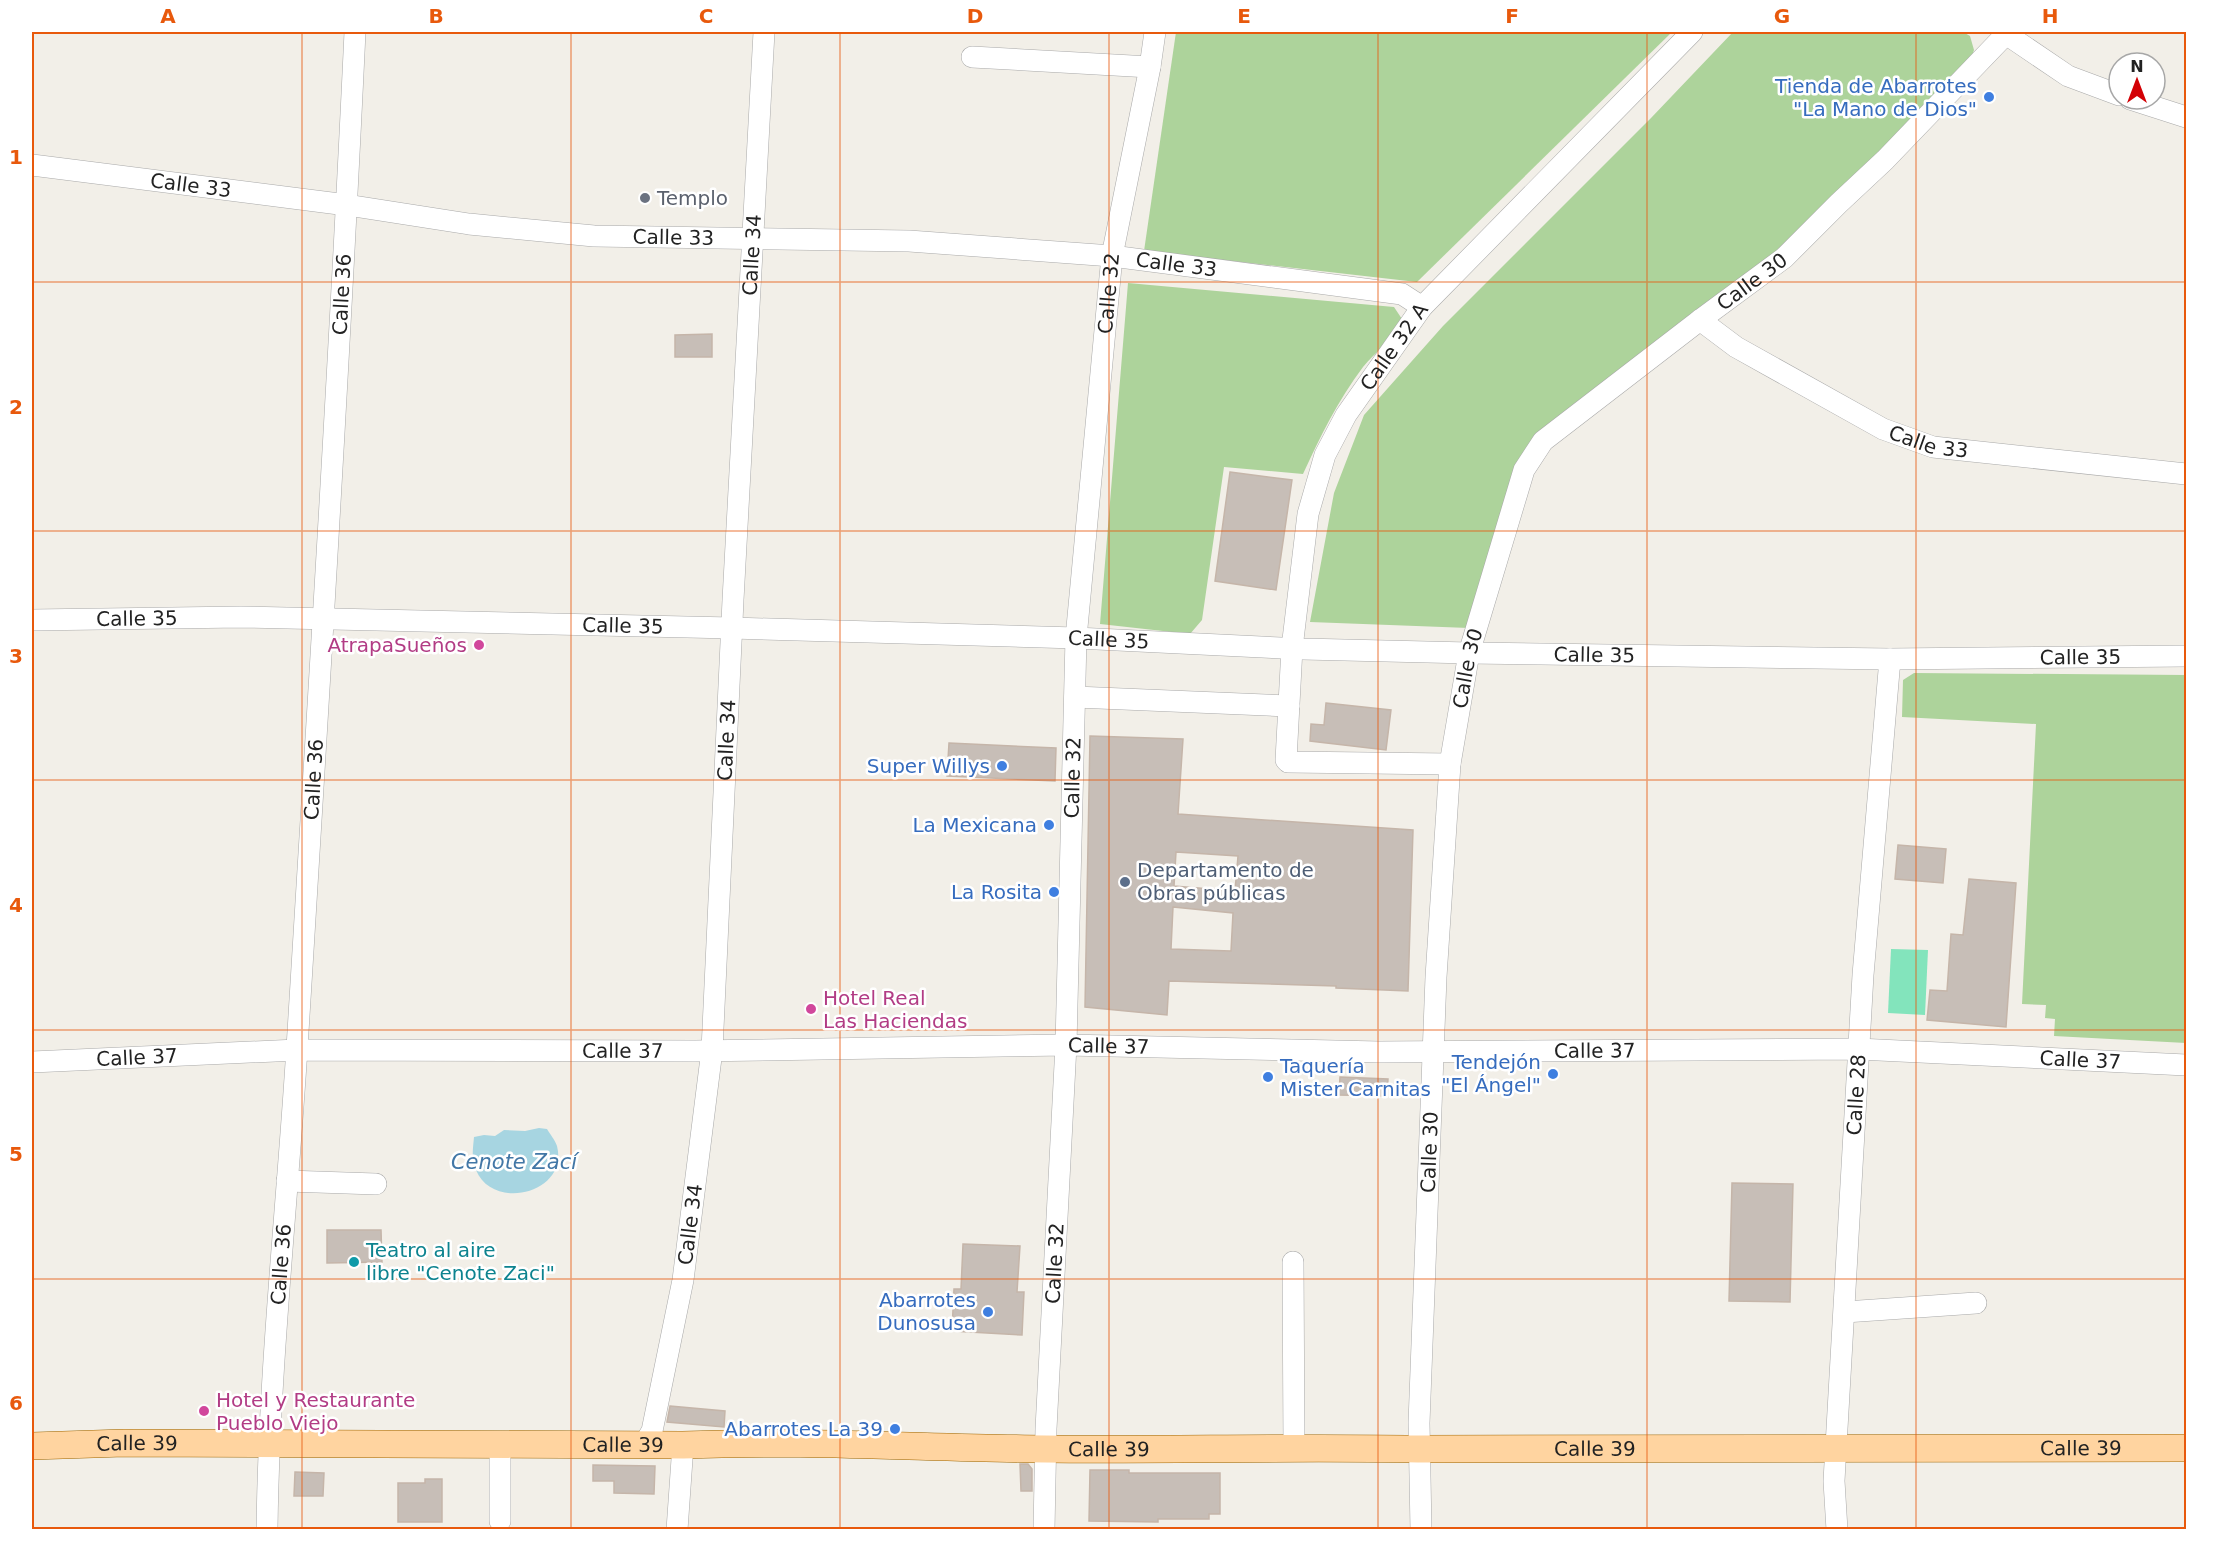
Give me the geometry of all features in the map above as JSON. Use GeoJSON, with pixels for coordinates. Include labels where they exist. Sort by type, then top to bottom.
{"type":"FeatureCollection","features":[{"type":"Feature","properties":{"kind":"main road","name":"Calle 39"},"geometry":{"type":"LineString","coordinates":[[32,1446],[124,1443],[683,1445],[746,1442],[1047,1449],[2187,1448]]}},
{"type":"Feature","properties":{"kind":"street","name":"Calle 36"},"geometry":{"type":"LineString","coordinates":[[267,1530],[269,1443],[297,1050],[347,205],[355,32]]}},
{"type":"Feature","properties":{"kind":"street","name":"Calle 34"},"geometry":{"type":"LineString","coordinates":[[650,1445],[649,1437],[683,1280],[712,1050],[752,237],[765,32]]}},
{"type":"Feature","properties":{"kind":"street","name":"Calle 32"},"geometry":{"type":"LineString","coordinates":[[1044,1530],[1066,1045],[1076,638],[1112,256],[1155,32]]}},
{"type":"Feature","properties":{"kind":"street","name":"Calle 32 A"},"geometry":{"type":"LineString","coordinates":[[1450,764],[1288,762],[1286,760],[1292,648],[1308,514],[1326,455],[1346,415],[1422,307],[1692,32]]}},
{"type":"Feature","properties":{"kind":"street"},"geometry":{"type":"LineString","coordinates":[[2006,32],[2068,76],[2107,91]]}},
{"type":"Feature","properties":{"kind":"street","name":"Calle 30"},"geometry":{"type":"LineString","coordinates":[[1421,1530],[1418,1449],[1439,910],[1450,764],[1469,653],[1524,470],[1543,441],[1784,258],[1885,160],[2006,32]]}},
{"type":"Feature","properties":{"kind":"street"},"geometry":{"type":"LineString","coordinates":[[972,57],[1150,67]]}},
{"type":"Feature","properties":{"kind":"street"},"geometry":{"type":"LineString","coordinates":[[2167,111],[2187,117]]}},
{"type":"Feature","properties":{"kind":"street","name":"Calle 33"},"geometry":{"type":"LineString","coordinates":[[32,165],[347,205],[469,224],[594,236],[909,241],[1112,256],[1402,294],[1422,307]]}},
{"type":"Feature","properties":{"kind":"street","name":"Calle 33"},"geometry":{"type":"LineString","coordinates":[[1700,320],[1736,347],[1883,429],[1933,447],[2187,474]]}},
{"type":"Feature","properties":{"kind":"street","name":"Calle 35"},"geometry":{"type":"LineString","coordinates":[[32,620],[241,617],[732,628],[1469,653],[1890,659],[2187,656]]}},
{"type":"Feature","properties":{"kind":"street","name":"Calle 28"},"geometry":{"type":"LineString","coordinates":[[1837,1530],[1834,1481],[1858,1049],[1890,659]]}},
{"type":"Feature","properties":{"kind":"street"},"geometry":{"type":"LineString","coordinates":[[1075,697],[1289,706]]}},
{"type":"Feature","properties":{"kind":"street","name":"Calle 37"},"geometry":{"type":"LineString","coordinates":[[32,1062],[297,1050],[712,1050],[1066,1045],[1434,1052],[1858,1049],[2187,1065]]}},
{"type":"Feature","properties":{"kind":"street"},"geometry":{"type":"LineString","coordinates":[[287,1181],[376,1184]]}},
{"type":"Feature","properties":{"kind":"street"},"geometry":{"type":"LineString","coordinates":[[1293,1262],[1294,1447]]}},
{"type":"Feature","properties":{"kind":"street"},"geometry":{"type":"LineString","coordinates":[[1845,1312],[1977,1303]]}},
{"type":"Feature","properties":{"kind":"street"},"geometry":{"type":"LineString","coordinates":[[500,1444],[500,1521]]}},
{"type":"Feature","properties":{"kind":"street"},"geometry":{"type":"LineString","coordinates":[[677,1530],[683,1445]]}},
{"type":"Feature","properties":{"kind":"green space"},"geometry":{"type":"Polygon","coordinates":[[[1176,32],[1672,32],[1417,282],[1144,251],[1176,32]]]}},
{"type":"Feature","properties":{"kind":"green space"},"geometry":{"type":"Polygon","coordinates":[[[1733,32],[1963,32],[1970,36],[1974,50],[1968,67],[1769,266],[1540,433],[1469,628],[1310,622],[1334,493],[1364,415],[1443,326],[1651,118],[1733,32]]]}},
{"type":"Feature","properties":{"kind":"green space"},"geometry":{"type":"Polygon","coordinates":[[[1128,283],[1394,307],[1404,322],[1363,367],[1345,393],[1303,474],[1224,467],[1202,620],[1190,634],[1100,624],[1128,283]]]}},
{"type":"Feature","properties":{"kind":"green space"},"geometry":{"type":"Polygon","coordinates":[[[1914,673],[2186,675],[2186,1043],[2054,1036],[2055,1019],[2045,1018],[2046,1005],[2022,1004],[2036,724],[1902,717],[1903,680],[1914,673]]]}},
{"type":"Feature","properties":{"kind":"green space"},"geometry":{"type":"Polygon","coordinates":[[[1891,949],[1928,950],[1925,1015],[1888,1013],[1891,949]]]}},
{"type":"Feature","properties":{"kind":"water","name":"Cenote Zací"},"geometry":{"type":"Polygon","coordinates":[[[547,1129],[557,1146],[558,1162],[552,1175],[541,1185],[527,1191],[512,1193],[498,1191],[485,1183],[473,1162],[474,1137],[495,1136],[504,1130],[525,1131],[547,1129]]]}},
{"type":"Feature","properties":{"kind":"building"},"geometry":{"type":"Polygon","coordinates":[[[712,334],[712,357],[675,357],[675,335],[712,334]]]}},
{"type":"Feature","properties":{"kind":"building"},"geometry":{"type":"Polygon","coordinates":[[[1230,472],[1292,480],[1276,590],[1215,581],[1230,472]]]}},
{"type":"Feature","properties":{"kind":"building"},"geometry":{"type":"Polygon","coordinates":[[[1326,703],[1391,710],[1386,750],[1310,741],[1311,724],[1324,725],[1326,703]]]}},
{"type":"Feature","properties":{"kind":"building"},"geometry":{"type":"Polygon","coordinates":[[[1090,736],[1183,739],[1178,814],[1413,830],[1408,991],[1336,988],[1336,986],[1169,981],[1167,1015],[1085,1007],[1090,736]],[[1176,852],[1174,886],[1235,891],[1238,856],[1176,852]],[[1173,907],[1171,949],[1231,951],[1233,913],[1173,907]]]}},
{"type":"Feature","properties":{"kind":"building","name":"Super Willys"},"geometry":{"type":"Polygon","coordinates":[[[949,743],[1056,748],[1055,781],[947,776],[949,743]]]}},
{"type":"Feature","properties":{"kind":"building"},"geometry":{"type":"Polygon","coordinates":[[[1898,845],[1946,849],[1943,883],[1895,879],[1898,845]]]}},
{"type":"Feature","properties":{"kind":"building"},"geometry":{"type":"Polygon","coordinates":[[[1969,879],[2016,883],[2006,1027],[1927,1020],[1930,990],[1947,991],[1951,934],[1963,935],[1969,879]]]}},
{"type":"Feature","properties":{"kind":"building"},"geometry":{"type":"Polygon","coordinates":[[[1340,1077],[1388,1079],[1387,1096],[1339,1095],[1340,1077]]]}},
{"type":"Feature","properties":{"kind":"building"},"geometry":{"type":"Polygon","coordinates":[[[1732,1183],[1793,1184],[1790,1302],[1729,1301],[1732,1183]]]}},
{"type":"Feature","properties":{"kind":"building"},"geometry":{"type":"Polygon","coordinates":[[[327,1230],[381,1230],[382,1262],[327,1263],[327,1230]]]}},
{"type":"Feature","properties":{"kind":"building"},"geometry":{"type":"Polygon","coordinates":[[[963,1244],[1020,1246],[1017,1292],[1024,1292],[1022,1335],[952,1331],[954,1289],[961,1289],[963,1244]]]}},
{"type":"Feature","properties":{"kind":"building"},"geometry":{"type":"Polygon","coordinates":[[[670,1406],[725,1411],[724,1427],[667,1422],[670,1406]]]}},
{"type":"Feature","properties":{"kind":"building"},"geometry":{"type":"Polygon","coordinates":[[[1020,1464],[1028,1464],[1032,1469],[1032,1491],[1021,1491],[1020,1464]]]}},
{"type":"Feature","properties":{"kind":"building"},"geometry":{"type":"Polygon","coordinates":[[[593,1465],[655,1466],[654,1494],[614,1493],[614,1481],[593,1481],[593,1465]]]}},
{"type":"Feature","properties":{"kind":"building"},"geometry":{"type":"Polygon","coordinates":[[[1090,1470],[1129,1470],[1129,1473],[1220,1473],[1220,1514],[1209,1514],[1209,1519],[1158,1519],[1158,1522],[1089,1521],[1090,1470]]]}},
{"type":"Feature","properties":{"kind":"building"},"geometry":{"type":"Polygon","coordinates":[[[295,1472],[324,1473],[323,1496],[294,1496],[295,1472]]]}},
{"type":"Feature","properties":{"kind":"building"},"geometry":{"type":"Polygon","coordinates":[[[425,1479],[442,1479],[442,1522],[398,1522],[398,1483],[425,1483],[425,1479]]]}},
{"type":"Feature","properties":{"kind":"place","name":"Tienda de Abarrotes \"La Mano de Dios\""},"geometry":{"type":"Point","coordinates":[1989,97]}},
{"type":"Feature","properties":{"kind":"place","name":"Templo"},"geometry":{"type":"Point","coordinates":[645,198]}},
{"type":"Feature","properties":{"kind":"place","name":"AtrapaSueños"},"geometry":{"type":"Point","coordinates":[479,645]}},
{"type":"Feature","properties":{"kind":"place","name":"Super Willys"},"geometry":{"type":"Point","coordinates":[1002,766]}},
{"type":"Feature","properties":{"kind":"place","name":"La Mexicana"},"geometry":{"type":"Point","coordinates":[1049,825]}},
{"type":"Feature","properties":{"kind":"place","name":"Departamento de Obras públicas"},"geometry":{"type":"Point","coordinates":[1125,882]}},
{"type":"Feature","properties":{"kind":"place","name":"La Rosita"},"geometry":{"type":"Point","coordinates":[1054,892]}},
{"type":"Feature","properties":{"kind":"place","name":"Hotel Real Las Haciendas"},"geometry":{"type":"Point","coordinates":[811,1009]}},
{"type":"Feature","properties":{"kind":"place","name":"Tendejón \"El Ángel\""},"geometry":{"type":"Point","coordinates":[1553,1074]}},
{"type":"Feature","properties":{"kind":"place","name":"Taquería Mister Carnitas"},"geometry":{"type":"Point","coordinates":[1268,1077]}},
{"type":"Feature","properties":{"kind":"place","name":"Teatro al aire libre \"Cenote Zaci\""},"geometry":{"type":"Point","coordinates":[354,1262]}},
{"type":"Feature","properties":{"kind":"place","name":"Abarrotes Dunosusa"},"geometry":{"type":"Point","coordinates":[988,1312]}},
{"type":"Feature","properties":{"kind":"place","name":"Hotel y Restaurante Pueblo Viejo"},"geometry":{"type":"Point","coordinates":[204,1411]}},
{"type":"Feature","properties":{"kind":"place","name":"Abarrotes La 39"},"geometry":{"type":"Point","coordinates":[895,1429]}}]}
